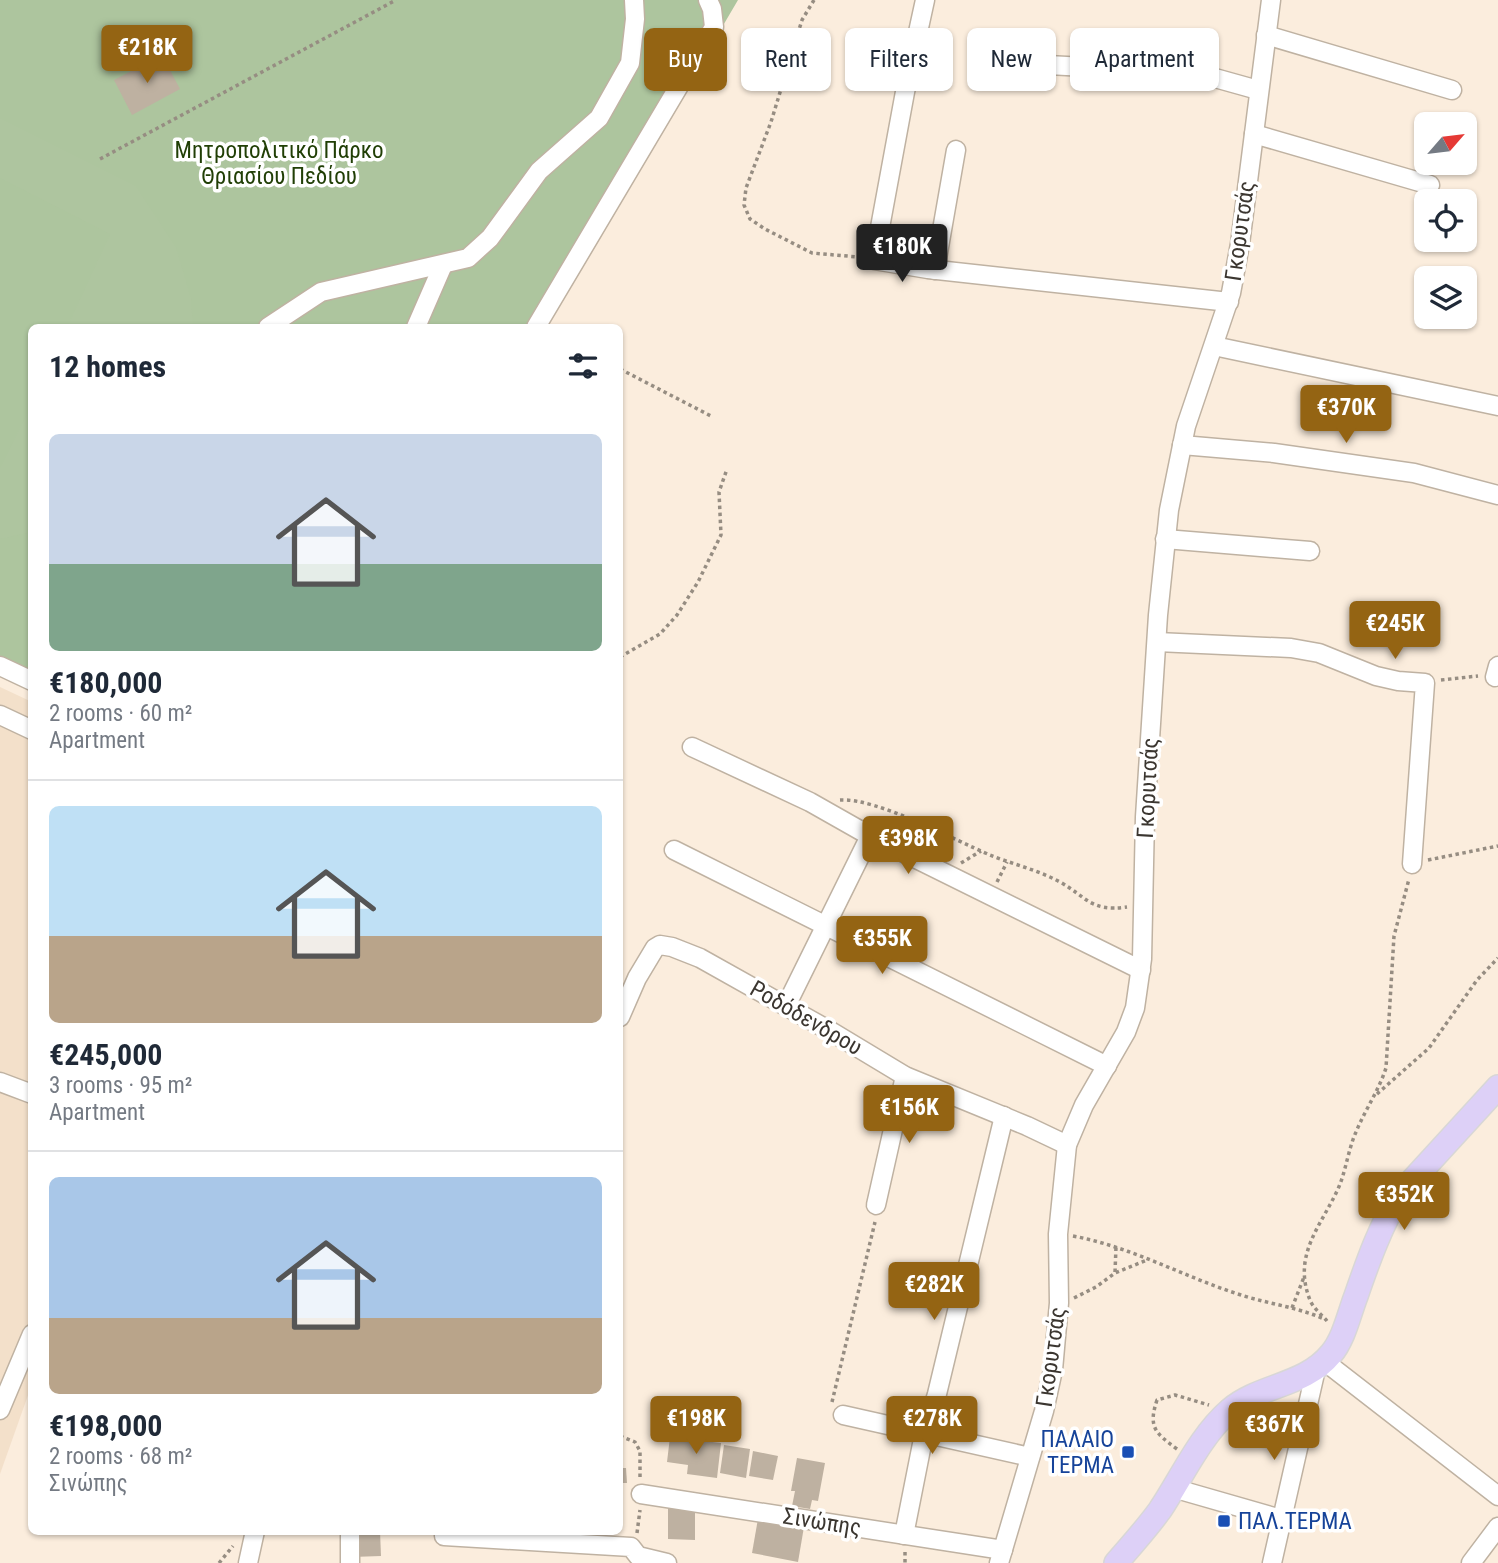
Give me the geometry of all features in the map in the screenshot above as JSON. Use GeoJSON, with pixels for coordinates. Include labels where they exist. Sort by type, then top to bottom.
{"type":"FeatureCollection","features":[{"type":"Feature","properties":{"kind":"main road"},"geometry":{"type":"LineString","coordinates":[[1116,1563],[1158,1511],[1227,1412],[1237,1404],[1282,1387],[1320,1365],[1332,1354],[1388,1214],[1400,1194],[1498,1087]]}},
{"type":"Feature","properties":{"kind":"street"},"geometry":{"type":"LineString","coordinates":[[273,324],[321,292],[468,258],[490,238],[539,171],[599,117],[630,63],[635,19],[634,0]]}},
{"type":"Feature","properties":{"kind":"street"},"geometry":{"type":"LineString","coordinates":[[538,324],[714,27],[708,0]]}},
{"type":"Feature","properties":{"kind":"street"},"geometry":{"type":"LineString","coordinates":[[925,0],[874,260],[935,270],[1229,303]]}},
{"type":"Feature","properties":{"kind":"street","name":"Γκορυτσάς"},"geometry":{"type":"LineString","coordinates":[[1001,1556],[1044,1411],[1053,1370],[1059,1303],[1058,1234],[1067,1145],[1084,1105],[1126,1032],[1135,1008],[1141,970],[1145,817],[1169,510],[1182,444],[1229,303],[1240,244],[1271,0]]}},
{"type":"Feature","properties":{"kind":"street"},"geometry":{"type":"LineString","coordinates":[[1266,35],[1452,90]]}},
{"type":"Feature","properties":{"kind":"street"},"geometry":{"type":"LineString","coordinates":[[1056,65],[1197,73],[1258,90]]}},
{"type":"Feature","properties":{"kind":"street"},"geometry":{"type":"LineString","coordinates":[[1254,134],[1430,185]]}},
{"type":"Feature","properties":{"kind":"street"},"geometry":{"type":"LineString","coordinates":[[935,270],[956,150]]}},
{"type":"Feature","properties":{"kind":"street"},"geometry":{"type":"LineString","coordinates":[[417,324],[443,265]]}},
{"type":"Feature","properties":{"kind":"street"},"geometry":{"type":"LineString","coordinates":[[1214,346],[1498,406]]}},
{"type":"Feature","properties":{"kind":"street"},"geometry":{"type":"LineString","coordinates":[[1182,444],[1274,453],[1414,473],[1498,495]]}},
{"type":"Feature","properties":{"kind":"street"},"geometry":{"type":"LineString","coordinates":[[1166,539],[1310,551]]}},
{"type":"Feature","properties":{"kind":"street"},"geometry":{"type":"LineString","coordinates":[[1157,642],[1291,648],[1319,653],[1376,676],[1398,681],[1425,682],[1412,864]]}},
{"type":"Feature","properties":{"kind":"street"},"geometry":{"type":"LineString","coordinates":[[0,666],[28,679]]}},
{"type":"Feature","properties":{"kind":"street"},"geometry":{"type":"LineString","coordinates":[[0,715],[28,728]]}},
{"type":"Feature","properties":{"kind":"street"},"geometry":{"type":"LineString","coordinates":[[692,747],[810,802],[870,836],[1141,970]]}},
{"type":"Feature","properties":{"kind":"street"},"geometry":{"type":"LineString","coordinates":[[786,1006],[870,836]]}},
{"type":"Feature","properties":{"kind":"street"},"geometry":{"type":"LineString","coordinates":[[674,850],[1107,1066]]}},
{"type":"Feature","properties":{"kind":"street","name":"Ροδόδενδρου"},"geometry":{"type":"LineString","coordinates":[[623,1010],[637,978],[655,948],[660,945],[672,947],[699,958],[786,1006],[905,1076],[1067,1145]]}},
{"type":"Feature","properties":{"kind":"street"},"geometry":{"type":"LineString","coordinates":[[876,1205],[905,1076]]}},
{"type":"Feature","properties":{"kind":"street"},"geometry":{"type":"LineString","coordinates":[[0,1082],[28,1092]]}},
{"type":"Feature","properties":{"kind":"street"},"geometry":{"type":"LineString","coordinates":[[904,1535],[925,1435],[1004,1116]]}},
{"type":"Feature","properties":{"kind":"street"},"geometry":{"type":"LineString","coordinates":[[0,1410],[28,1344]]}},
{"type":"Feature","properties":{"kind":"street"},"geometry":{"type":"LineString","coordinates":[[1272,1563],[1320,1365],[1498,1496]]}},
{"type":"Feature","properties":{"kind":"street"},"geometry":{"type":"LineString","coordinates":[[844,1415],[1030,1457]]}},
{"type":"Feature","properties":{"kind":"street"},"geometry":{"type":"LineString","coordinates":[[1173,1488],[1281,1519]]}},
{"type":"Feature","properties":{"kind":"street","name":"Σινώπης"},"geometry":{"type":"LineString","coordinates":[[640,1494],[904,1535],[1001,1556]]}},
{"type":"Feature","properties":{"kind":"street"},"geometry":{"type":"LineString","coordinates":[[1471,1563],[1498,1527]]}},
{"type":"Feature","properties":{"kind":"street"},"geometry":{"type":"LineString","coordinates":[[248,1563],[254,1535]]}},
{"type":"Feature","properties":{"kind":"street"},"geometry":{"type":"LineString","coordinates":[[350,1535],[350,1563]]}},
{"type":"Feature","properties":{"kind":"street"},"geometry":{"type":"LineString","coordinates":[[444,1536],[631,1548],[638,1556],[667,1563]]}},
{"type":"Feature","properties":{"kind":"path"},"geometry":{"type":"LineString","coordinates":[[100,159],[396,0]]}},
{"type":"Feature","properties":{"kind":"path"},"geometry":{"type":"LineString","coordinates":[[814,0],[802,20],[771,122],[746,188],[744,205],[750,219],[812,253],[874,260]]}},
{"type":"Feature","properties":{"kind":"path"},"geometry":{"type":"LineString","coordinates":[[623,371],[711,416]]}},
{"type":"Feature","properties":{"kind":"path"},"geometry":{"type":"LineString","coordinates":[[623,655],[660,634],[677,615],[698,582],[721,535],[719,492],[727,468]]}},
{"type":"Feature","properties":{"kind":"path"},"geometry":{"type":"LineString","coordinates":[[1425,682],[1497,671]]}},
{"type":"Feature","properties":{"kind":"path"},"geometry":{"type":"LineString","coordinates":[[810,802],[854,799],[1060,882],[1076,895],[1099,907],[1117,909],[1143,905]]}},
{"type":"Feature","properties":{"kind":"path"},"geometry":{"type":"LineString","coordinates":[[1338,1342],[1326,1320],[1310,1302],[1305,1258],[1311,1237],[1339,1186],[1356,1132],[1387,1068],[1394,936],[1412,864],[1498,846]]}},
{"type":"Feature","properties":{"kind":"path"},"geometry":{"type":"LineString","coordinates":[[991,895],[1007,862]]}},
{"type":"Feature","properties":{"kind":"path"},"geometry":{"type":"LineString","coordinates":[[1374,1096],[1429,1048],[1477,980],[1498,958]]}},
{"type":"Feature","properties":{"kind":"path"},"geometry":{"type":"LineString","coordinates":[[844,1415],[834,1410],[832,1404],[875,1230],[876,1205]]}},
{"type":"Feature","properties":{"kind":"path"},"geometry":{"type":"LineString","coordinates":[[1058,1234],[1116,1247],[1240,1295],[1326,1320]]}},
{"type":"Feature","properties":{"kind":"path"},"geometry":{"type":"LineString","coordinates":[[1115,1273],[1116,1247]]}},
{"type":"Feature","properties":{"kind":"path"},"geometry":{"type":"LineString","coordinates":[[1059,1303],[1096,1287],[1115,1273],[1149,1259]]}},
{"type":"Feature","properties":{"kind":"path"},"geometry":{"type":"LineString","coordinates":[[1292,1308],[1305,1275]]}},
{"type":"Feature","properties":{"kind":"path"},"geometry":{"type":"LineString","coordinates":[[1192,1460],[1157,1433],[1152,1417],[1157,1400],[1175,1395],[1227,1412]]}},
{"type":"Feature","properties":{"kind":"shaded area"},"geometry":{"type":"Polygon","coordinates":[[[0,687],[28,700],[28,1395],[0,1474],[0,687]]]}},
{"type":"Feature","properties":{"kind":"green space","name":"Μητροπολιτικό Πάρκο Θριασίου Πεδίου"},"geometry":{"type":"Polygon","coordinates":[[[0,0],[738,0],[722,28],[644,28],[644,91],[685,91],[548,324],[28,324],[28,681],[0,667],[0,0]]]}},
{"type":"Feature","properties":{"kind":"green space"},"geometry":{"type":"Polygon","coordinates":[[[0,118],[136,186],[176,247],[191,298],[193,324],[68,324],[110,234],[0,178],[0,118]]]}},
{"type":"Feature","properties":{"kind":"green space"},"geometry":{"type":"Polygon","coordinates":[[[28,411],[28,533],[0,539],[0,468],[28,411]]]}},
{"type":"Feature","properties":{"kind":"building"},"geometry":{"type":"Polygon","coordinates":[[[162,55],[180,89],[132,115],[114,80],[162,55]]]}},
{"type":"Feature","properties":{"kind":"building"},"geometry":{"type":"Polygon","coordinates":[[[670,1437],[721,1443],[717,1478],[687,1474],[688,1465],[667,1462],[670,1437]]]}},
{"type":"Feature","properties":{"kind":"building"},"geometry":{"type":"Polygon","coordinates":[[[724,1445],[750,1449],[746,1478],[720,1473],[724,1445]]]}},
{"type":"Feature","properties":{"kind":"building"},"geometry":{"type":"Polygon","coordinates":[[[753,1451],[778,1456],[773,1480],[749,1476],[753,1451]]]}},
{"type":"Feature","properties":{"kind":"building"},"geometry":{"type":"Polygon","coordinates":[[[797,1458],[825,1463],[818,1501],[812,1500],[810,1509],[792,1506],[795,1491],[791,1491],[797,1458]]]}},
{"type":"Feature","properties":{"kind":"building"},"geometry":{"type":"Polygon","coordinates":[[[623,1468],[626,1468],[627,1483],[623,1483],[623,1468]]]}},
{"type":"Feature","properties":{"kind":"building"},"geometry":{"type":"Polygon","coordinates":[[[668,1503],[695,1503],[695,1540],[668,1539],[668,1503]]]}},
{"type":"Feature","properties":{"kind":"building"},"geometry":{"type":"Polygon","coordinates":[[[759,1513],[805,1521],[798,1562],[752,1553],[759,1513]]]}},
{"type":"Feature","properties":{"kind":"building"},"geometry":{"type":"Polygon","coordinates":[[[351,1535],[380,1535],[381,1556],[352,1557],[351,1535]]]}},
{"type":"Feature","properties":{"kind":"place","name":"ΠΑΛΑΙΟ ΤΕΡΜΑ"},"geometry":{"type":"Point","coordinates":[1128,1452]}},
{"type":"Feature","properties":{"kind":"place","name":"ΠΑΛ.ΤΕΡΜΑ"},"geometry":{"type":"Point","coordinates":[1224,1521]}}]}
